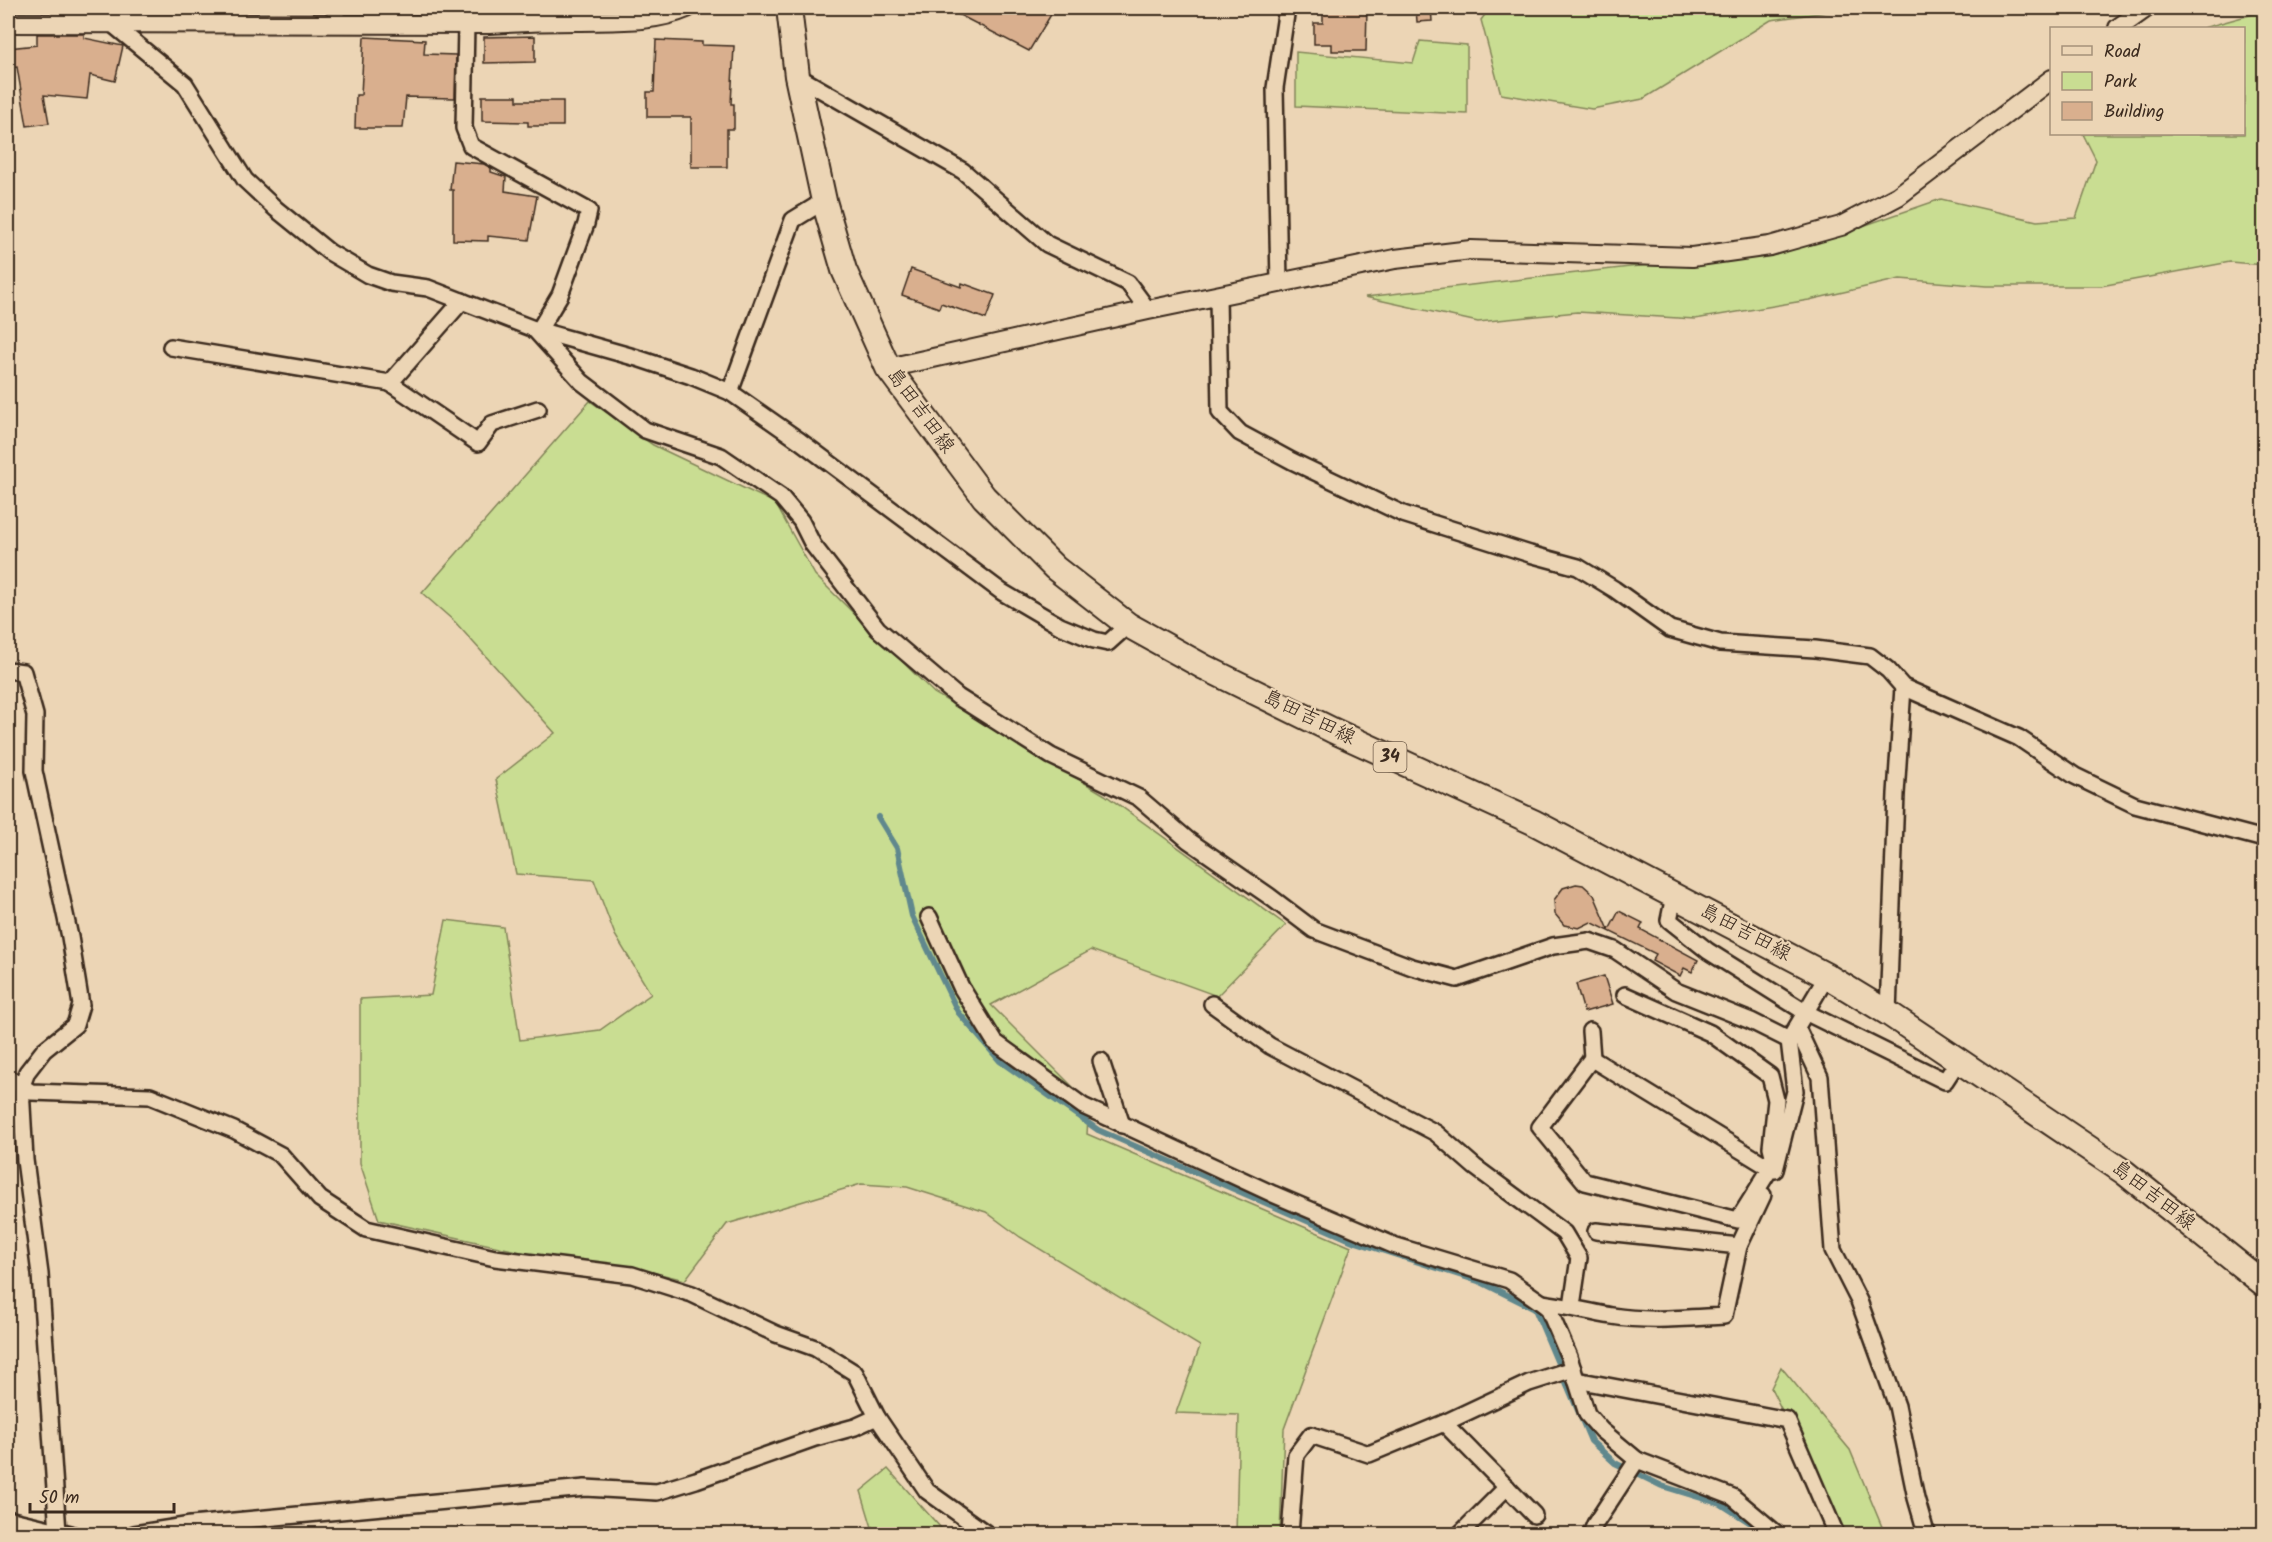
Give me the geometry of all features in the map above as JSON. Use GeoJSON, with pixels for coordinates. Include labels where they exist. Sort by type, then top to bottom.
{"type":"FeatureCollection","features":[{"type":"Feature","properties":{"kind":"main road","name":"島田吉田線"},"geometry":{"type":"LineString","coordinates":[[789,8],[797,76],[824,201],[844,270],[888,368],[984,497],[1055,568],[1128,625],[1204,667],[1332,730],[1533,822],[1674,896],[1887,1013],[2124,1172],[2265,1284]]}},
{"type":"Feature","properties":{"kind":"street"},"geometry":{"type":"LineString","coordinates":[[8,23],[111,23],[135,15],[335,15],[466,24],[489,16],[528,21],[634,20],[675,13],[687,8]]}},
{"type":"Feature","properties":{"kind":"street"},"geometry":{"type":"LineString","coordinates":[[1279,283],[1275,88],[1287,8]]}},
{"type":"Feature","properties":{"kind":"street"},"geometry":{"type":"LineString","coordinates":[[2119,27],[2146,8]]}},
{"type":"Feature","properties":{"kind":"street"},"geometry":{"type":"LineString","coordinates":[[111,23],[185,84],[245,180],[276,209],[329,252],[368,275],[391,283],[428,288],[537,330],[637,358],[691,376],[729,392],[800,441],[1002,592],[1050,620],[1094,640],[1108,643],[1128,625]]}},
{"type":"Feature","properties":{"kind":"street"},"geometry":{"type":"LineString","coordinates":[[466,24],[464,128],[471,146],[589,211],[560,295],[537,330]]}},
{"type":"Feature","properties":{"kind":"street"},"geometry":{"type":"LineString","coordinates":[[797,76],[963,171],[1047,244],[1128,283],[1148,310]]}},
{"type":"Feature","properties":{"kind":"street"},"geometry":{"type":"LineString","coordinates":[[888,368],[1148,310],[1395,259],[1471,250],[1692,257],[1770,246],[1842,226],[1898,196],[2050,81]]}},
{"type":"Feature","properties":{"kind":"street"},"geometry":{"type":"LineString","coordinates":[[729,392],[793,220],[824,201]]}},
{"type":"Feature","properties":{"kind":"street"},"geometry":{"type":"LineString","coordinates":[[1218,296],[1220,412],[1239,433],[1292,461],[1403,514],[1578,567],[1614,589],[1670,629],[1720,643],[1870,656],[1888,670],[1903,687],[2019,738],[2075,776],[2135,805],[2265,839]]}},
{"type":"Feature","properties":{"kind":"street"},"geometry":{"type":"LineString","coordinates":[[390,383],[462,301]]}},
{"type":"Feature","properties":{"kind":"street"},"geometry":{"type":"LineString","coordinates":[[537,330],[582,382],[645,430],[721,456],[781,498],[801,521],[813,545],[878,629],[958,697],[1051,756],[1138,798],[1188,840],[1314,930],[1412,967],[1457,979],[1553,946],[1589,941],[1616,950],[1676,991],[1751,1021],[1793,1034],[1820,1077],[1833,1250],[1859,1301],[1897,1406],[1916,1498],[1928,1534]]}},
{"type":"Feature","properties":{"kind":"street"},"geometry":{"type":"LineString","coordinates":[[171,347],[390,383],[478,443],[492,424],[538,409]]}},
{"type":"Feature","properties":{"kind":"street"},"geometry":{"type":"LineString","coordinates":[[8,670],[22,672],[35,716],[34,771],[70,937],[81,1005],[75,1025],[44,1050],[27,1072],[21,1088],[25,1160],[40,1274],[64,1533],[8,1519]]}},
{"type":"Feature","properties":{"kind":"street"},"geometry":{"type":"LineString","coordinates":[[1887,1013],[1903,687]]}},
{"type":"Feature","properties":{"kind":"street"},"geometry":{"type":"LineString","coordinates":[[1674,896],[1669,920],[1708,951],[1807,1008],[1945,1081],[1958,1061]]}},
{"type":"Feature","properties":{"kind":"street"},"geometry":{"type":"LineString","coordinates":[[929,917],[961,987],[996,1042],[1083,1106],[1273,1194],[1393,1245],[1509,1280],[1548,1308],[1574,1373],[1587,1414],[1601,1430],[1637,1460],[1732,1497],[1777,1534]]}},
{"type":"Feature","properties":{"kind":"street"},"geometry":{"type":"LineString","coordinates":[[1542,1303],[1572,1306],[1613,1316],[1673,1319],[1724,1316],[1739,1246],[1775,1163],[1795,1091],[1793,1034],[1825,979]]}},
{"type":"Feature","properties":{"kind":"street"},"geometry":{"type":"LineString","coordinates":[[1590,1031],[1592,1058],[1540,1127],[1585,1182],[1738,1220],[1775,1163],[1771,1147],[1776,1100],[1770,1076],[1710,1033],[1626,995]]}},
{"type":"Feature","properties":{"kind":"street"},"geometry":{"type":"LineString","coordinates":[[1212,1004],[1270,1046],[1436,1133],[1475,1167],[1564,1233],[1579,1258],[1572,1306]]}},
{"type":"Feature","properties":{"kind":"street"},"geometry":{"type":"LineString","coordinates":[[1592,1058],[1762,1163],[1775,1163]]}},
{"type":"Feature","properties":{"kind":"street"},"geometry":{"type":"LineString","coordinates":[[1101,1061],[1122,1125]]}},
{"type":"Feature","properties":{"kind":"street"},"geometry":{"type":"LineString","coordinates":[[8,1078],[31,1092],[150,1096],[234,1130],[281,1155],[320,1198],[366,1229],[495,1258],[632,1275],[692,1294],[776,1334],[815,1348],[855,1373],[877,1417],[927,1491],[987,1534]]}},
{"type":"Feature","properties":{"kind":"street"},"geometry":{"type":"LineString","coordinates":[[1596,1231],[1739,1246]]}},
{"type":"Feature","properties":{"kind":"street"},"geometry":{"type":"LineString","coordinates":[[1290,1534],[1296,1455],[1311,1435],[1368,1454],[1444,1423],[1529,1383],[1550,1376],[1574,1373],[1786,1420],[1836,1534]]}},
{"type":"Feature","properties":{"kind":"street"},"geometry":{"type":"LineString","coordinates":[[134,1534],[192,1525],[585,1488],[657,1492],[815,1438],[855,1427],[877,1417]]}},
{"type":"Feature","properties":{"kind":"street"},"geometry":{"type":"LineString","coordinates":[[1444,1423],[1534,1515]]}},
{"type":"Feature","properties":{"kind":"street"},"geometry":{"type":"LineString","coordinates":[[1591,1534],[1594,1524],[1637,1460]]}},
{"type":"Feature","properties":{"kind":"street"},"geometry":{"type":"LineString","coordinates":[[1460,1534],[1507,1487]]}},
{"type":"Feature","properties":{"kind":"green space"},"geometry":{"type":"Polygon","coordinates":[[[1490,8],[1854,8],[1771,20],[1643,99],[1592,109],[1501,94],[1481,20],[1490,8]]]}},
{"type":"Feature","properties":{"kind":"green space"},"geometry":{"type":"Polygon","coordinates":[[[2264,11],[2264,265],[2230,262],[2101,286],[1986,286],[1900,279],[1809,300],[1695,319],[1577,312],[1478,322],[1365,297],[1799,248],[1941,199],[2037,221],[2076,218],[2096,160],[2084,135],[2245,135],[2245,27],[2207,27],[2264,11]]]}},
{"type":"Feature","properties":{"kind":"green space"},"geometry":{"type":"Polygon","coordinates":[[[1420,41],[1467,45],[1467,114],[1296,106],[1296,52],[1413,63],[1420,41]]]}},
{"type":"Feature","properties":{"kind":"green space"},"geometry":{"type":"Polygon","coordinates":[[[590,401],[653,445],[775,503],[815,575],[934,693],[1105,795],[1286,925],[1217,996],[1091,950],[991,1005],[1089,1103],[1087,1134],[1351,1247],[1284,1429],[1280,1534],[1236,1534],[1239,1415],[1176,1413],[1200,1346],[1020,1237],[986,1212],[907,1187],[861,1184],[727,1224],[685,1280],[635,1268],[539,1256],[379,1220],[360,1163],[360,999],[431,995],[446,920],[503,927],[520,1040],[600,1030],[651,994],[615,935],[594,880],[516,874],[496,779],[555,733],[455,622],[422,593],[590,401]]]}},
{"type":"Feature","properties":{"kind":"green space"},"geometry":{"type":"Polygon","coordinates":[[[1781,1367],[1850,1450],[1885,1534],[1843,1534],[1771,1388],[1781,1367]]]}},
{"type":"Feature","properties":{"kind":"green space"},"geometry":{"type":"Polygon","coordinates":[[[888,1469],[941,1528],[957,1534],[874,1534],[861,1491],[888,1469]]]}},
{"type":"Feature","properties":{"kind":"building"},"geometry":{"type":"Polygon","coordinates":[[[946,8],[1055,8],[1029,51],[946,8]]]}},
{"type":"Feature","properties":{"kind":"building"},"geometry":{"type":"Polygon","coordinates":[[[1323,8],[1367,8],[1366,51],[1332,51],[1332,44],[1314,44],[1314,23],[1323,23],[1323,8]]]}},
{"type":"Feature","properties":{"kind":"building"},"geometry":{"type":"Polygon","coordinates":[[[1416,8],[1431,8],[1432,21],[1417,22],[1416,8]]]}},
{"type":"Feature","properties":{"kind":"building"},"geometry":{"type":"Polygon","coordinates":[[[37,34],[84,34],[84,38],[123,46],[115,81],[90,75],[87,99],[44,95],[49,123],[27,126],[17,67],[8,68],[8,48],[37,45],[37,34]]]}},
{"type":"Feature","properties":{"kind":"building"},"geometry":{"type":"Polygon","coordinates":[[[535,36],[535,62],[484,63],[484,37],[535,36]]]}},
{"type":"Feature","properties":{"kind":"building"},"geometry":{"type":"Polygon","coordinates":[[[364,37],[425,40],[424,54],[456,55],[455,98],[406,97],[403,128],[355,128],[356,95],[361,95],[364,37]]]}},
{"type":"Feature","properties":{"kind":"building"},"geometry":{"type":"Polygon","coordinates":[[[656,40],[734,46],[731,104],[734,104],[734,129],[727,129],[727,167],[691,167],[691,117],[647,117],[647,92],[654,92],[656,40]]]}},
{"type":"Feature","properties":{"kind":"building"},"geometry":{"type":"Polygon","coordinates":[[[482,96],[517,96],[517,101],[563,101],[563,126],[528,126],[528,122],[482,121],[482,96]]]}},
{"type":"Feature","properties":{"kind":"building"},"geometry":{"type":"Polygon","coordinates":[[[453,161],[484,164],[491,168],[491,172],[506,177],[505,191],[537,196],[529,240],[488,236],[488,241],[453,240],[453,190],[450,190],[453,161]]]}},
{"type":"Feature","properties":{"kind":"building"},"geometry":{"type":"Polygon","coordinates":[[[911,269],[961,287],[962,283],[995,295],[986,319],[941,303],[939,308],[902,295],[911,269]]]}},
{"type":"Feature","properties":{"kind":"building"},"geometry":{"type":"Polygon","coordinates":[[[1576,884],[1583,885],[1594,895],[1609,930],[1619,911],[1643,923],[1640,929],[1698,960],[1692,972],[1684,968],[1680,976],[1652,961],[1656,954],[1591,922],[1579,928],[1564,925],[1555,914],[1554,900],[1563,888],[1576,884]]]}},
{"type":"Feature","properties":{"kind":"building"},"geometry":{"type":"Polygon","coordinates":[[[1604,976],[1613,1004],[1584,1012],[1576,984],[1604,976]]]}},
{"type":"Feature","properties":{"kind":"waterway"},"geometry":{"type":"LineString","coordinates":[[878,817],[897,848],[912,916],[958,1012],[1000,1061],[1098,1130],[1353,1241],[1481,1282],[1535,1309],[1591,1441],[1615,1463],[1662,1486],[1721,1504],[1765,1534]]}}]}
